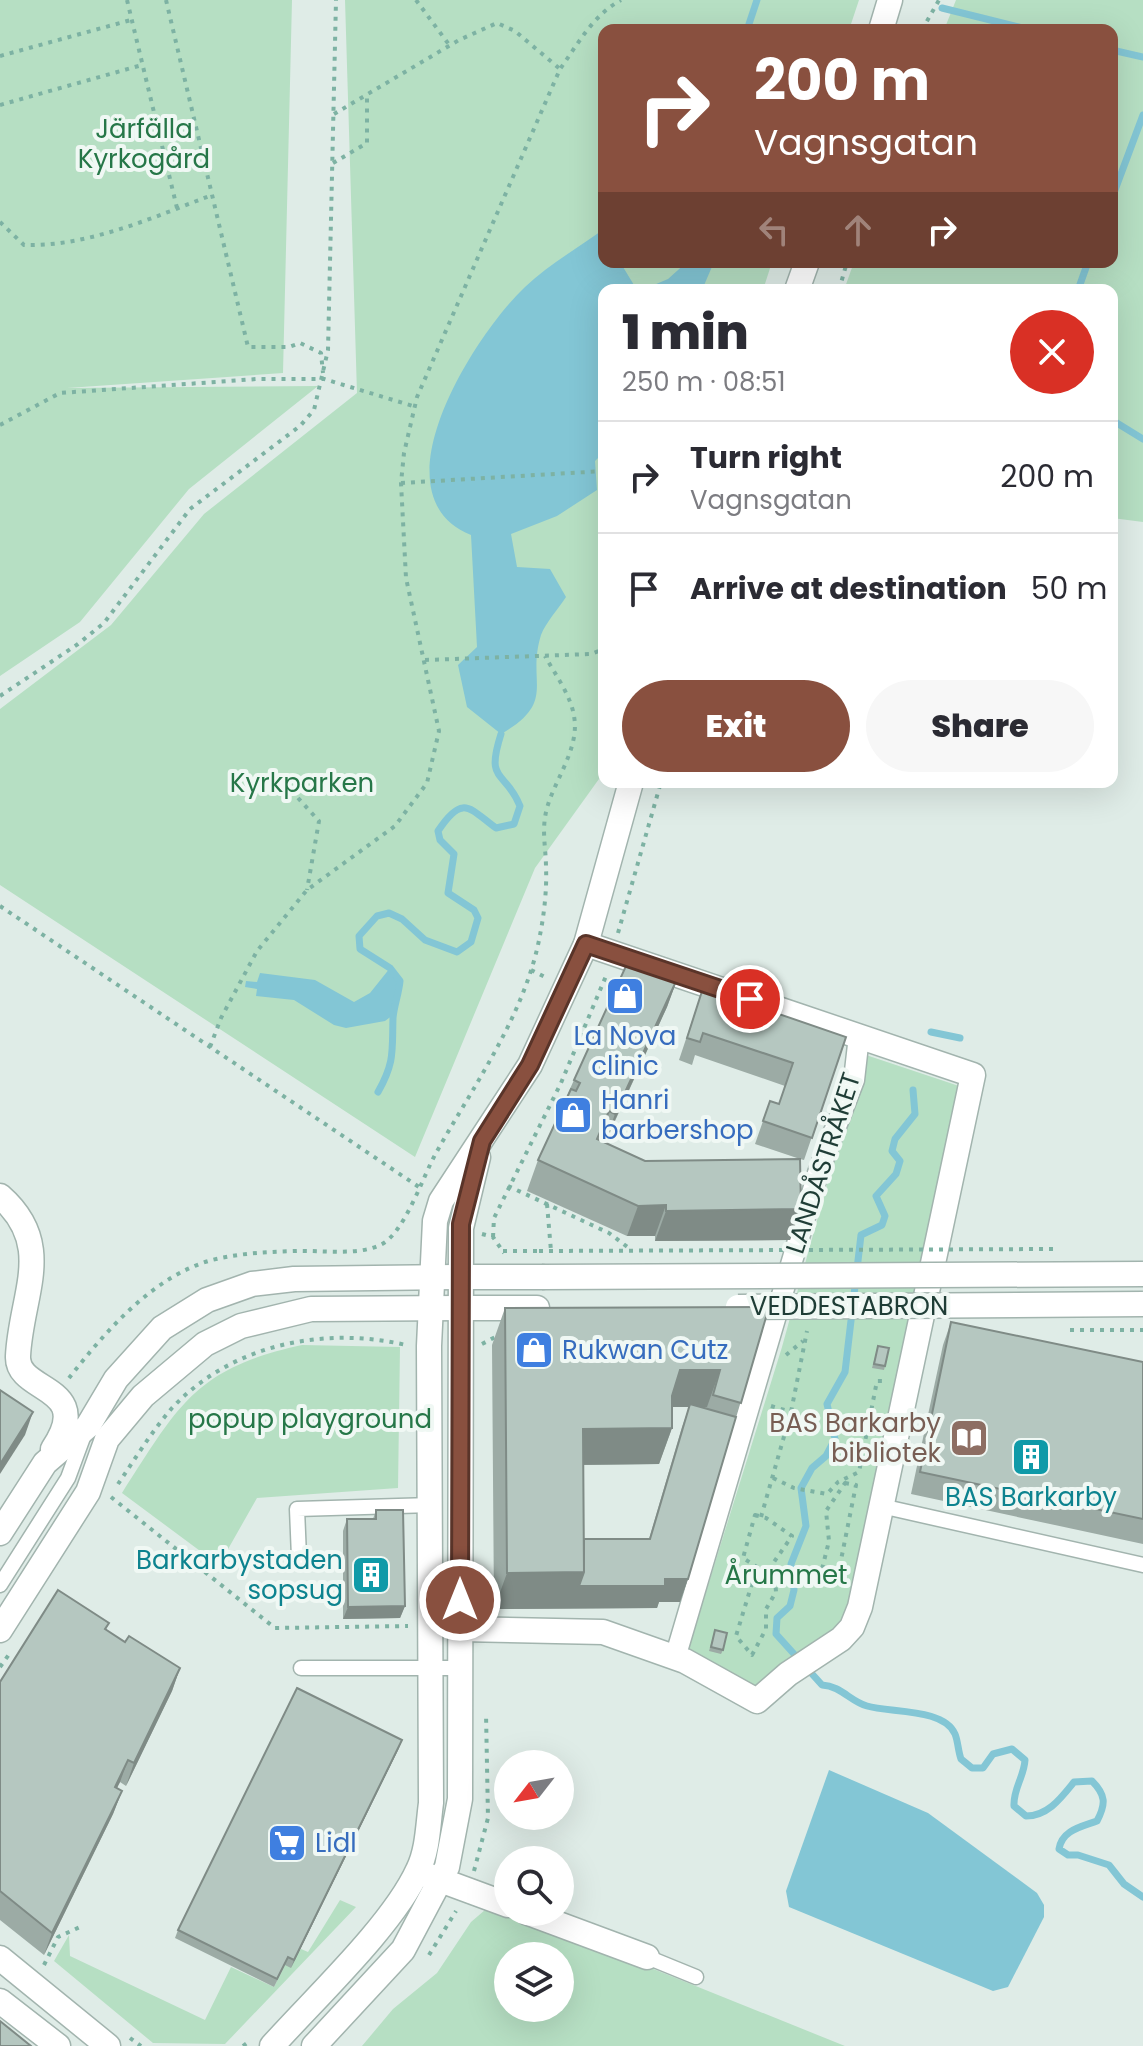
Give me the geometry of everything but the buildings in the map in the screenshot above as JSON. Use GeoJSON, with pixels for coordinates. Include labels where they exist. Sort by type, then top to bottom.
{"type":"FeatureCollection","features":[{"type":"Feature","properties":{"kind":"street"},"geometry":{"type":"LineString","coordinates":[[883,24],[890,0]]}},
{"type":"Feature","properties":{"kind":"street"},"geometry":{"type":"LineString","coordinates":[[272,2046],[386,1918],[418,1871],[431,1803],[431,1309],[435,1221],[441,1201],[530,1065],[586,944],[629,788]]}},
{"type":"Feature","properties":{"kind":"street"},"geometry":{"type":"LineString","coordinates":[[460,1629],[603,1632],[675,1658],[757,1701],[852,1627],[881,1506],[973,1075],[586,944]]}},
{"type":"Feature","properties":{"kind":"street","name":"LANDÅSTRÅKET"},"geometry":{"type":"LineString","coordinates":[[675,1658],[818,1173],[854,1080],[859,1036]]}},
{"type":"Feature","properties":{"kind":"street"},"geometry":{"type":"LineString","coordinates":[[314,2046],[403,1950],[447,1867],[460,1799],[461,1224],[482,1141]]}},
{"type":"Feature","properties":{"kind":"street"},"geometry":{"type":"LineString","coordinates":[[0,1196],[24,1223],[34,1256],[18,1357],[21,1367],[65,1409],[67,1422],[0,1533]]}},
{"type":"Feature","properties":{"kind":"street","name":"VEDDESTABRON"},"geometry":{"type":"LineString","coordinates":[[98,1432],[116,1379],[162,1328],[207,1300],[252,1284],[294,1279],[432,1277],[1143,1274]]}},
{"type":"Feature","properties":{"kind":"street","name":"VEDDESTABRON"},"geometry":{"type":"LineString","coordinates":[[719,1307],[1143,1304]]}},
{"type":"Feature","properties":{"kind":"street"},"geometry":{"type":"LineString","coordinates":[[45,1463],[98,1432],[185,1360],[241,1326],[311,1309],[552,1308]]}},
{"type":"Feature","properties":{"kind":"street"},"geometry":{"type":"LineString","coordinates":[[0,1630],[88,1492],[98,1432]]}},
{"type":"Feature","properties":{"kind":"street"},"geometry":{"type":"LineString","coordinates":[[418,1871],[494,1900]]}},
{"type":"Feature","properties":{"kind":"street"},"geometry":{"type":"LineString","coordinates":[[564,1926],[647,1957]]}},
{"type":"Feature","properties":{"kind":"street"},"geometry":{"type":"LineString","coordinates":[[0,1958],[108,2046]]}},
{"type":"Feature","properties":{"kind":"street"},"geometry":{"type":"LineString","coordinates":[[0,2001],[58,2046]]}},
{"type":"Feature","properties":{"kind":"lane"},"geometry":{"type":"LineString","coordinates":[[931,1267],[957,1269]]}},
{"type":"Feature","properties":{"kind":"lane"},"geometry":{"type":"LineString","coordinates":[[0,1585],[98,1432]]}},
{"type":"Feature","properties":{"kind":"lane"},"geometry":{"type":"LineString","coordinates":[[68,1478],[98,1432]]}},
{"type":"Feature","properties":{"kind":"lane"},"geometry":{"type":"LineString","coordinates":[[299,1557],[297,1509],[432,1505]]}},
{"type":"Feature","properties":{"kind":"lane"},"geometry":{"type":"LineString","coordinates":[[881,1506],[1143,1565]]}},
{"type":"Feature","properties":{"kind":"lane"},"geometry":{"type":"LineString","coordinates":[[301,1668],[460,1668]]}},
{"type":"Feature","properties":{"kind":"lane"},"geometry":{"type":"LineString","coordinates":[[647,1957],[696,1977]]}},
{"type":"Feature","properties":{"kind":"path"},"geometry":{"type":"LineString","coordinates":[[127,0],[177,208]]}},
{"type":"Feature","properties":{"kind":"path"},"geometry":{"type":"LineString","coordinates":[[166,0],[248,347],[289,347],[300,343],[321,353],[324,379]]}},
{"type":"Feature","properties":{"kind":"path"},"geometry":{"type":"LineString","coordinates":[[0,696],[104,623],[190,509],[300,426],[314,410],[324,379],[328,350],[336,0]]}},
{"type":"Feature","properties":{"kind":"path"},"geometry":{"type":"LineString","coordinates":[[416,0],[450,46]]}},
{"type":"Feature","properties":{"kind":"path"},"geometry":{"type":"LineString","coordinates":[[210,1047],[221,1018],[257,951],[307,890],[395,826],[427,783],[439,731],[406,578],[401,483],[414,406],[560,69],[590,26],[607,8],[621,0]]}},
{"type":"Feature","properties":{"kind":"path"},"geometry":{"type":"LineString","coordinates":[[925,24],[939,0]]}},
{"type":"Feature","properties":{"kind":"path"},"geometry":{"type":"LineString","coordinates":[[0,56],[131,20]]}},
{"type":"Feature","properties":{"kind":"path"},"geometry":{"type":"LineString","coordinates":[[334,114],[450,46],[497,23],[515,31],[560,69]]}},
{"type":"Feature","properties":{"kind":"path"},"geometry":{"type":"LineString","coordinates":[[0,105],[142,65]]}},
{"type":"Feature","properties":{"kind":"path"},"geometry":{"type":"LineString","coordinates":[[333,163],[367,143],[367,97]]}},
{"type":"Feature","properties":{"kind":"path"},"geometry":{"type":"LineString","coordinates":[[1,224],[24,245],[45,246],[71,242],[212,195]]}},
{"type":"Feature","properties":{"kind":"path"},"geometry":{"type":"LineString","coordinates":[[0,425],[60,393],[257,379],[324,379],[414,406]]}},
{"type":"Feature","properties":{"kind":"path"},"geometry":{"type":"LineString","coordinates":[[401,483],[598,471]]}},
{"type":"Feature","properties":{"kind":"path"},"geometry":{"type":"LineString","coordinates":[[425,660],[598,651]]}},
{"type":"Feature","properties":{"kind":"path"},"geometry":{"type":"LineString","coordinates":[[381,1245],[402,1224],[419,1187],[492,1056],[531,970],[540,934],[546,869],[542,837],[547,808],[572,745],[575,717],[545,656]]}},
{"type":"Feature","properties":{"kind":"path"},"geometry":{"type":"LineString","coordinates":[[659,788],[597,999],[561,1083],[494,1218],[493,1237],[503,1251],[1066,1249]]}},
{"type":"Feature","properties":{"kind":"path"},"geometry":{"type":"LineString","coordinates":[[298,798],[319,821],[307,890]]}},
{"type":"Feature","properties":{"kind":"path"},"geometry":{"type":"LineString","coordinates":[[0,906],[419,1187]]}},
{"type":"Feature","properties":{"kind":"path"},"geometry":{"type":"LineString","coordinates":[[508,1186],[609,1233],[630,1249]]}},
{"type":"Feature","properties":{"kind":"path"},"geometry":{"type":"LineString","coordinates":[[547,1204],[551,1251]]}},
{"type":"Feature","properties":{"kind":"path"},"geometry":{"type":"LineString","coordinates":[[83,1360],[133,1308]]}},
{"type":"Feature","properties":{"kind":"path"},"geometry":{"type":"LineString","coordinates":[[761,1517],[791,1412],[807,1331]]}},
{"type":"Feature","properties":{"kind":"path"},"geometry":{"type":"LineString","coordinates":[[480,1346],[503,1333]]}},
{"type":"Feature","properties":{"kind":"path"},"geometry":{"type":"LineString","coordinates":[[103,1504],[172,1409],[216,1371],[275,1345],[304,1340],[380,1337],[412,1346]]}},
{"type":"Feature","properties":{"kind":"path"},"geometry":{"type":"LineString","coordinates":[[788,1355],[805,1340]]}},
{"type":"Feature","properties":{"kind":"path"},"geometry":{"type":"LineString","coordinates":[[773,1478],[794,1488],[827,1494],[838,1482],[859,1472],[877,1381],[893,1381]]}},
{"type":"Feature","properties":{"kind":"path"},"geometry":{"type":"LineString","coordinates":[[845,1483],[856,1485],[837,1580],[821,1573],[829,1541],[826,1511],[845,1483]]}},
{"type":"Feature","properties":{"kind":"path"},"geometry":{"type":"LineString","coordinates":[[109,1496],[275,1628],[415,1625]]}},
{"type":"Feature","properties":{"kind":"path"},"geometry":{"type":"LineString","coordinates":[[755,1515],[761,1517],[792,1536],[774,1562],[776,1592],[766,1609],[766,1629],[752,1655],[736,1636],[757,1567],[743,1558],[755,1515]]}},
{"type":"Feature","properties":{"kind":"path"},"geometry":{"type":"LineString","coordinates":[[43,1967],[58,1937],[80,1927]]}},
{"type":"Feature","properties":{"kind":"green space","name":"Järfälla Kyrkogård"},"geometry":{"type":"Polygon","coordinates":[[[0,0],[292,0],[283,373],[67,388],[318,386],[189,489],[80,622],[0,676],[0,0]]]}},
{"type":"Feature","properties":{"kind":"green space","name":"Kyrkparken"},"geometry":{"type":"Polygon","coordinates":[[[345,0],[859,0],[851,24],[598,24],[598,268],[770,268],[765,284],[598,284],[598,780],[535,868],[415,1157],[0,885],[0,709],[111,625],[204,514],[357,393],[345,0]]]}},
{"type":"Feature","properties":{"kind":"green space"},"geometry":{"type":"Polygon","coordinates":[[[956,0],[1143,0],[1143,522],[1118,519],[1118,284],[846,284],[852,268],[1118,268],[1118,24],[946,24],[956,0]]]}},
{"type":"Feature","properties":{"kind":"green space","name":"Årummet"},"geometry":{"type":"Polygon","coordinates":[[[863,1054],[959,1086],[849,1618],[751,1693],[687,1653],[782,1347],[863,1054]]]}},
{"type":"Feature","properties":{"kind":"green space","name":"popup playground"},"geometry":{"type":"Polygon","coordinates":[[[302,1345],[400,1347],[398,1488],[257,1498],[219,1565],[122,1493],[159,1436],[193,1395],[237,1366],[266,1354],[302,1345]]]}},
{"type":"Feature","properties":{"kind":"green space"},"geometry":{"type":"Polygon","coordinates":[[[340,1900],[356,1907],[225,2044],[153,2043],[54,1961],[69,1935],[70,1956],[205,2020],[231,1967],[274,1987],[285,1965],[301,1949],[308,1952],[340,1900]]]}},
{"type":"Feature","properties":{"kind":"green space"},"geometry":{"type":"Polygon","coordinates":[[[492,1904],[494,1926],[547,1926],[845,2046],[362,2046],[393,2009],[437,1973],[471,1922],[492,1904]]]}},
{"type":"Feature","properties":{"kind":"water"},"geometry":{"type":"Polygon","coordinates":[[[598,233],[598,268],[624,268],[633,284],[598,284],[597,490],[557,516],[511,534],[517,567],[550,569],[566,597],[541,635],[537,652],[535,701],[518,722],[501,734],[467,707],[458,665],[477,647],[471,535],[443,515],[431,486],[431,451],[442,414],[482,340],[504,310],[543,271],[598,233]]]}},
{"type":"Feature","properties":{"kind":"water"},"geometry":{"type":"Polygon","coordinates":[[[680,268],[711,268],[705,284],[656,284],[680,268]]]}},
{"type":"Feature","properties":{"kind":"water"},"geometry":{"type":"Polygon","coordinates":[[[390,968],[400,981],[393,1015],[385,1021],[346,1028],[334,1025],[294,1000],[256,996],[257,989],[245,987],[246,981],[257,982],[260,973],[315,980],[354,1002],[370,993],[390,968]]]}},
{"type":"Feature","properties":{"kind":"water"},"geometry":{"type":"Polygon","coordinates":[[[829,1770],[928,1813],[1037,1893],[1044,1905],[1044,1917],[1008,1987],[993,1991],[789,1907],[786,1891],[829,1770]]]}},
{"type":"Feature","properties":{"kind":"waterway"},"geometry":{"type":"LineString","coordinates":[[749,24],[757,0]]}},
{"type":"Feature","properties":{"kind":"waterway"},"geometry":{"type":"LineString","coordinates":[[942,8],[1007,24]]}},
{"type":"Feature","properties":{"kind":"waterway"},"geometry":{"type":"LineString","coordinates":[[1118,51],[1143,57]]}},
{"type":"Feature","properties":{"kind":"waterway"},"geometry":{"type":"LineString","coordinates":[[1118,182],[1143,115]]}},
{"type":"Feature","properties":{"kind":"waterway"},"geometry":{"type":"LineString","coordinates":[[1080,284],[1086,268]]}},
{"type":"Feature","properties":{"kind":"waterway"},"geometry":{"type":"LineString","coordinates":[[1118,424],[1143,439]]}},
{"type":"Feature","properties":{"kind":"waterway"},"geometry":{"type":"LineString","coordinates":[[378,1092],[390,1064],[400,981],[390,968],[360,949],[359,936],[377,916],[389,913],[402,919],[425,940],[457,952],[471,942],[478,918],[474,910],[448,893],[454,854],[440,840],[438,831],[460,808],[473,811],[496,828],[514,824],[520,806],[496,769],[501,734]]}},
{"type":"Feature","properties":{"kind":"waterway"},"geometry":{"type":"LineString","coordinates":[[931,1032],[960,1038]]}},
{"type":"Feature","properties":{"kind":"waterway"},"geometry":{"type":"LineString","coordinates":[[913,1090],[915,1114],[895,1139],[892,1151],[900,1161],[896,1174],[876,1196],[885,1216],[882,1225],[861,1235],[845,1372],[827,1404],[835,1439],[801,1488],[806,1526],[791,1564],[794,1590],[790,1606],[777,1618],[776,1634],[822,1685],[835,1688],[867,1706],[916,1713],[949,1726],[955,1734],[961,1759],[972,1768],[983,1768],[993,1754],[1012,1749],[1025,1760],[1014,1806],[1026,1816],[1047,1809],[1074,1782],[1092,1781],[1102,1795],[1100,1815],[1097,1821],[1068,1833],[1059,1849],[1068,1855],[1109,1865],[1124,1884],[1143,1897]]}},
{"type":"Feature","properties":{"kind":"place","name":"La Nova clinic"},"geometry":{"type":"Point","coordinates":[625,996]}},
{"type":"Feature","properties":{"kind":"place","name":"Hanri barbershop"},"geometry":{"type":"Point","coordinates":[573,1115]}},
{"type":"Feature","properties":{"kind":"place","name":"Rukwan Cutz"},"geometry":{"type":"Point","coordinates":[534,1350]}},
{"type":"Feature","properties":{"kind":"place","name":"BAS Barkarby bibliotek"},"geometry":{"type":"Point","coordinates":[969,1438]}},
{"type":"Feature","properties":{"kind":"place","name":"BAS Barkarby"},"geometry":{"type":"Point","coordinates":[1031,1457]}},
{"type":"Feature","properties":{"kind":"place","name":"Barkarbystaden sopsug"},"geometry":{"type":"Point","coordinates":[371,1575]}},
{"type":"Feature","properties":{"kind":"place","name":"Lidl"},"geometry":{"type":"Point","coordinates":[287,1843]}},
{"type":"Feature","properties":{"kind":"route"},"geometry":{"type":"LineString","coordinates":[[460,1600],[461,1228],[482,1141],[530,1065],[586,944],[750,999]]}}]}
